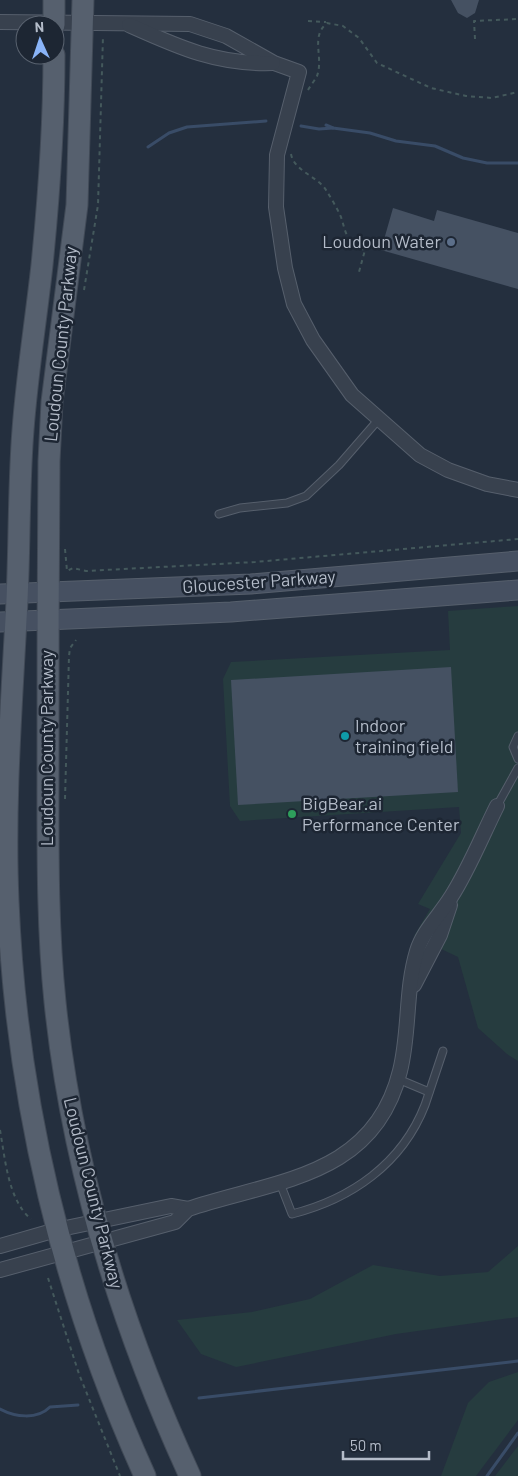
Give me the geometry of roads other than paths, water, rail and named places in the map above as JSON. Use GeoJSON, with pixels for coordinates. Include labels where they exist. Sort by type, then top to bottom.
{"type":"FeatureCollection","features":[{"type":"Feature","properties":{"kind":"main road"},"geometry":{"type":"LineString","coordinates":[[54,0],[54,15]]}},
{"type":"Feature","properties":{"kind":"main road","name":"Loudoun County Parkway"},"geometry":{"type":"LineString","coordinates":[[83,0],[77,205],[50,428],[47,621],[47,871],[55,1000],[68,1092],[80,1157],[96,1222],[134,1342],[170,1434],[190,1476]]}},
{"type":"Feature","properties":{"kind":"main road","name":"Loudoun County Parkway"},"geometry":{"type":"LineString","coordinates":[[54,65],[48,192],[9,594],[7,837],[11,950],[17,1022],[35,1140],[56,1230],[105,1382],[145,1476]]}},
{"type":"Feature","properties":{"kind":"main road","name":"Gloucester Parkway"},"geometry":{"type":"LineString","coordinates":[[9,594],[48,594],[252,584],[518,561]]}},
{"type":"Feature","properties":{"kind":"main road","name":"Gloucester Parkway"},"geometry":{"type":"LineString","coordinates":[[8,622],[231,612],[518,590]]}},
{"type":"Feature","properties":{"kind":"street"},"geometry":{"type":"LineString","coordinates":[[0,22],[15,22]]}},
{"type":"Feature","properties":{"kind":"street"},"geometry":{"type":"LineString","coordinates":[[65,23],[190,24],[226,36],[274,63],[299,72],[282,133],[275,180],[276,207],[294,304],[313,340],[352,394],[420,455],[448,470],[487,484],[518,490]]}},
{"type":"Feature","properties":{"kind":"street"},"geometry":{"type":"LineString","coordinates":[[126,24],[203,56],[251,64],[274,63]]}},
{"type":"Feature","properties":{"kind":"street"},"geometry":{"type":"LineString","coordinates":[[0,1246],[56,1230],[171,1206],[188,1209],[318,1170],[351,1150],[378,1119],[398,1079],[404,1052],[408,1000],[440,935],[451,897],[497,806]]}},
{"type":"Feature","properties":{"kind":"street"},"geometry":{"type":"LineString","coordinates":[[0,1270],[175,1222],[188,1209]]}},
{"type":"Feature","properties":{"kind":"lane"},"geometry":{"type":"LineString","coordinates":[[219,514],[240,508],[287,503],[306,496],[339,465],[379,420]]}},
{"type":"Feature","properties":{"kind":"lane"},"geometry":{"type":"LineString","coordinates":[[518,736],[513,748],[518,760]]}},
{"type":"Feature","properties":{"kind":"lane"},"geometry":{"type":"LineString","coordinates":[[497,806],[518,768]]}},
{"type":"Feature","properties":{"kind":"lane"},"geometry":{"type":"LineString","coordinates":[[280,1182],[292,1214],[312,1209],[341,1196],[364,1183],[384,1167],[399,1150],[414,1127],[429,1092],[443,1051]]}},
{"type":"Feature","properties":{"kind":"lane"},"geometry":{"type":"LineString","coordinates":[[398,1079],[429,1092]]}},
{"type":"Feature","properties":{"kind":"waterway"},"geometry":{"type":"LineString","coordinates":[[148,147],[169,133],[187,127],[266,121]]}},
{"type":"Feature","properties":{"kind":"waterway"},"geometry":{"type":"LineString","coordinates":[[326,125],[333,128],[370,133],[396,141],[435,146],[463,158],[487,163],[518,163]]}},
{"type":"Feature","properties":{"kind":"waterway"},"geometry":{"type":"LineString","coordinates":[[301,126],[319,129],[333,128]]}},
{"type":"Feature","properties":{"kind":"waterway"},"geometry":{"type":"LineString","coordinates":[[199,1398],[518,1361]]}},
{"type":"Feature","properties":{"kind":"waterway"},"geometry":{"type":"LineString","coordinates":[[0,1409],[12,1414],[26,1416],[39,1414],[50,1407],[78,1405]]}},
{"type":"Feature","properties":{"kind":"waterway"},"geometry":{"type":"LineString","coordinates":[[487,1476],[518,1433]]}},
{"type":"Feature","properties":{"kind":"place","name":"Loudoun Water"},"geometry":{"type":"Point","coordinates":[451,242]}},
{"type":"Feature","properties":{"kind":"place","name":"Indoor training field"},"geometry":{"type":"Point","coordinates":[345,736]}},
{"type":"Feature","properties":{"kind":"place","name":"BigBear.ai Performance Center"},"geometry":{"type":"Point","coordinates":[292,814]}}]}
